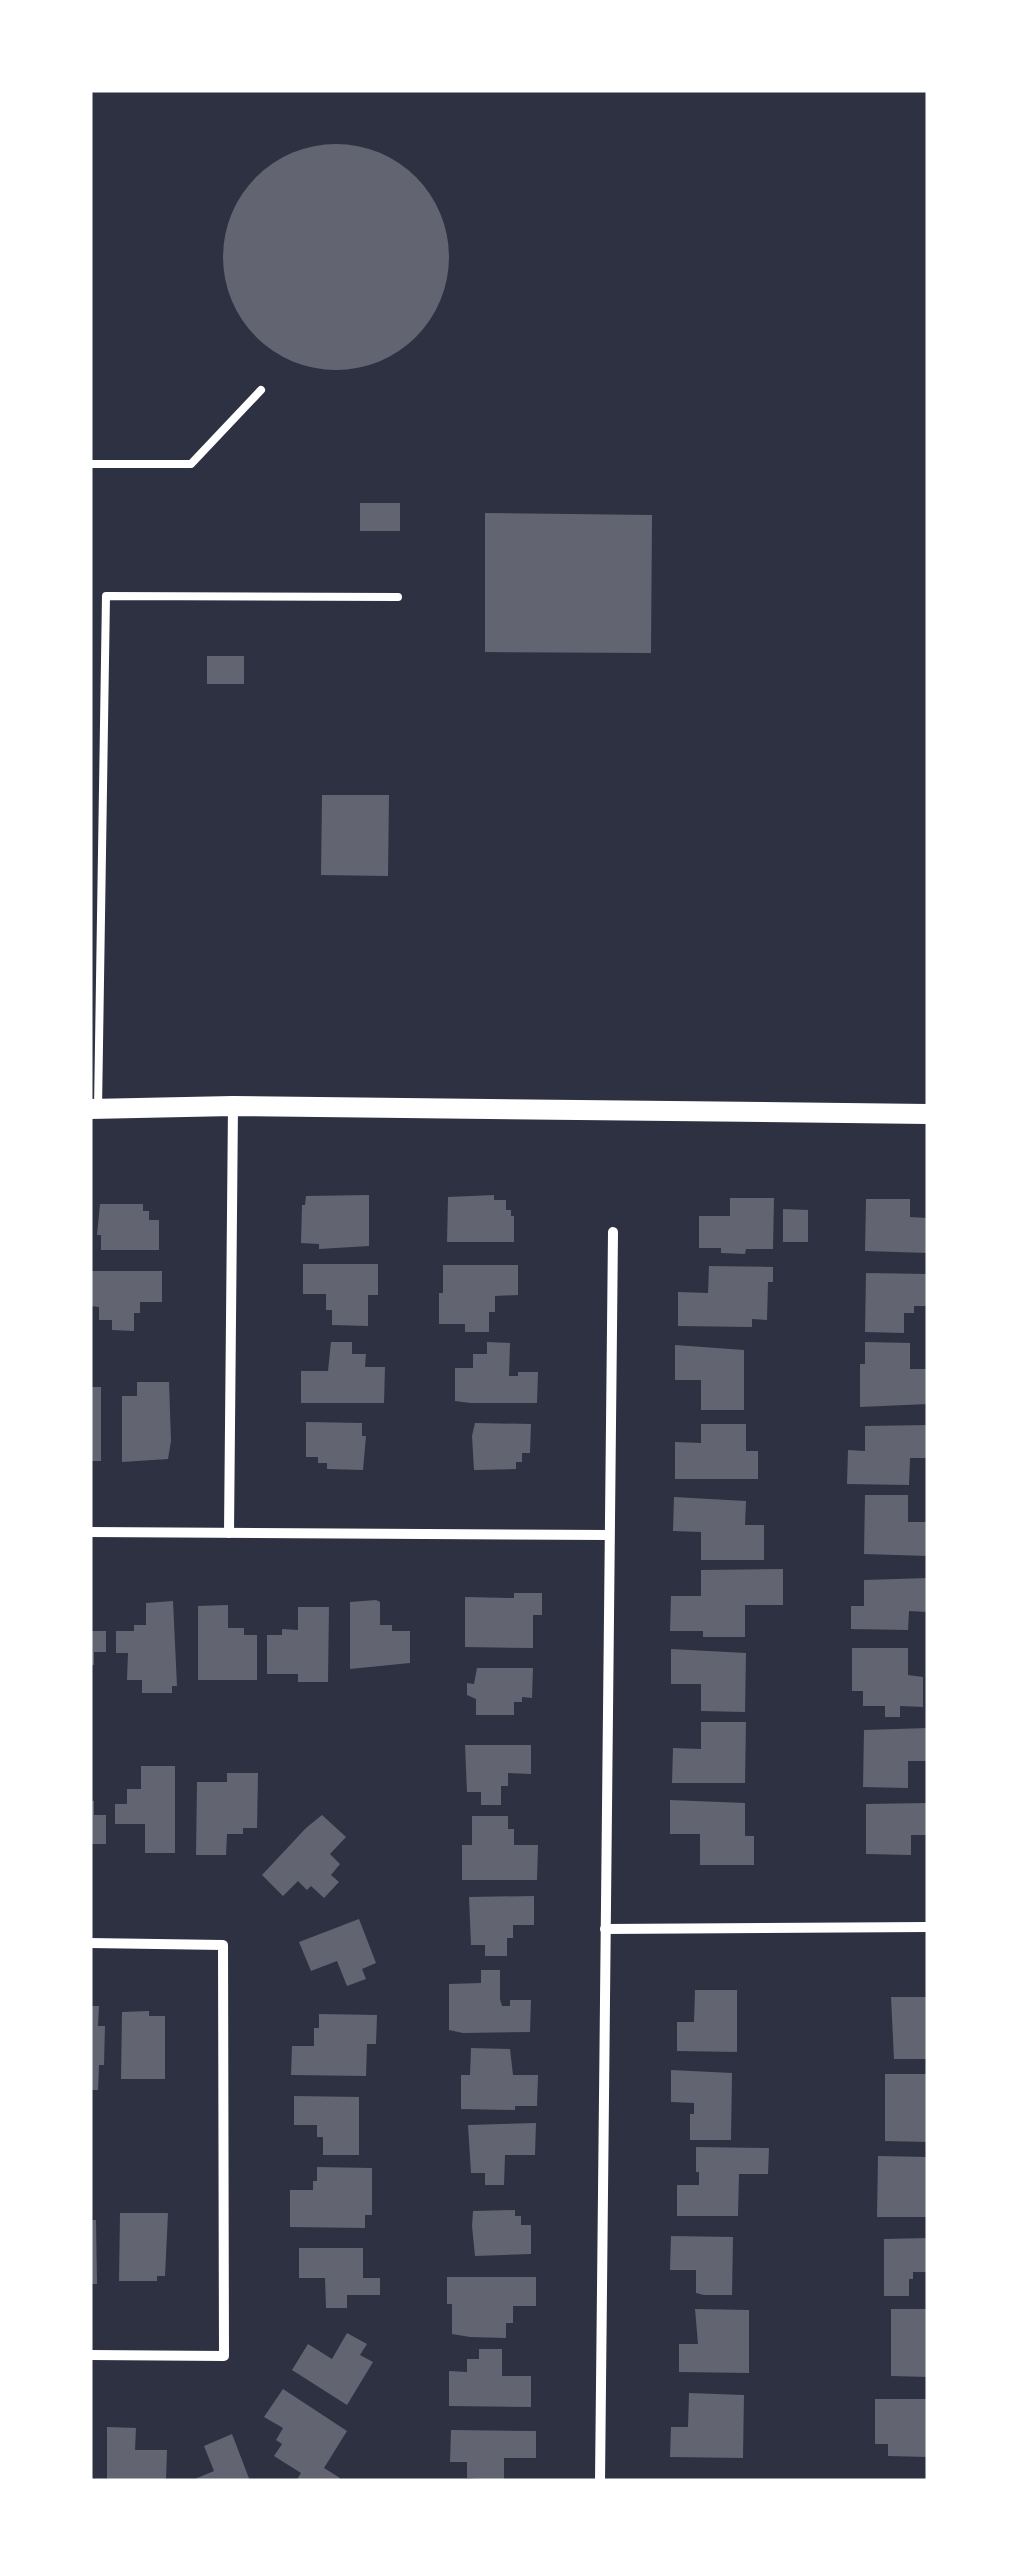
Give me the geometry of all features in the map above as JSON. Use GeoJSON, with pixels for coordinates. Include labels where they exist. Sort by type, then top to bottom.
{"type":"FeatureCollection","features":[{"type":"Feature","properties":{"kind":"main road"},"geometry":{"type":"LineString","coordinates":[[94,1109],[233,1106],[928,1114]]}},
{"type":"Feature","properties":{"kind":"street"},"geometry":{"type":"LineString","coordinates":[[228,1533],[233,1106]]}},
{"type":"Feature","properties":{"kind":"street"},"geometry":{"type":"LineString","coordinates":[[600,2481],[612,1232]]}},
{"type":"Feature","properties":{"kind":"street"},"geometry":{"type":"LineString","coordinates":[[90,1532],[609,1535]]}},
{"type":"Feature","properties":{"kind":"street"},"geometry":{"type":"LineString","coordinates":[[605,1929],[928,1927]]}},
{"type":"Feature","properties":{"kind":"street"},"geometry":{"type":"LineString","coordinates":[[90,1944],[223,1944],[224,2356],[90,2355]]}},
{"type":"Feature","properties":{"kind":"lane"},"geometry":{"type":"LineString","coordinates":[[90,464],[191,464],[261,390]]}},
{"type":"Feature","properties":{"kind":"lane"},"geometry":{"type":"LineString","coordinates":[[94,1109],[106,596],[398,597]]}},
{"type":"Feature","properties":{"kind":"building"},"geometry":{"type":"Polygon","coordinates":[[[336,144],[379,153],[416,177],[440,214],[449,257],[440,300],[416,337],[379,361],[336,370],[293,361],[256,337],[232,300],[223,257],[232,214],[256,177],[293,153],[336,144]]]}},
{"type":"Feature","properties":{"kind":"building"},"geometry":{"type":"Polygon","coordinates":[[[360,503],[400,503],[400,531],[360,531],[360,503]]]}},
{"type":"Feature","properties":{"kind":"building"},"geometry":{"type":"Polygon","coordinates":[[[485,513],[652,515],[651,653],[485,652],[485,513]]]}},
{"type":"Feature","properties":{"kind":"building"},"geometry":{"type":"Polygon","coordinates":[[[207,656],[244,656],[244,684],[207,684],[207,656]]]}},
{"type":"Feature","properties":{"kind":"building"},"geometry":{"type":"Polygon","coordinates":[[[322,795],[389,795],[388,876],[321,875],[322,795]]]}},
{"type":"Feature","properties":{"kind":"building"},"geometry":{"type":"Polygon","coordinates":[[[369,1195],[369,1246],[319,1249],[319,1244],[301,1243],[302,1205],[306,1196],[369,1195]]]}},
{"type":"Feature","properties":{"kind":"building"},"geometry":{"type":"Polygon","coordinates":[[[494,1195],[494,1200],[506,1200],[506,1210],[514,1216],[514,1242],[447,1242],[448,1197],[494,1195]]]}},
{"type":"Feature","properties":{"kind":"building"},"geometry":{"type":"Polygon","coordinates":[[[730,1198],[774,1198],[773,1249],[746,1249],[745,1254],[699,1248],[699,1216],[730,1216],[730,1198]]]}},
{"type":"Feature","properties":{"kind":"building"},"geometry":{"type":"Polygon","coordinates":[[[866,1199],[910,1199],[910,1217],[928,1218],[928,1253],[865,1251],[866,1199]]]}},
{"type":"Feature","properties":{"kind":"building"},"geometry":{"type":"Polygon","coordinates":[[[100,1204],[143,1204],[143,1211],[149,1211],[149,1220],[159,1220],[159,1250],[101,1250],[101,1235],[97,1235],[100,1204]]]}},
{"type":"Feature","properties":{"kind":"building"},"geometry":{"type":"Polygon","coordinates":[[[783,1209],[808,1210],[808,1242],[783,1242],[783,1209]]]}},
{"type":"Feature","properties":{"kind":"building"},"geometry":{"type":"Polygon","coordinates":[[[303,1264],[378,1264],[378,1295],[368,1295],[368,1326],[332,1325],[332,1310],[326,1310],[326,1294],[303,1294],[303,1264]]]}},
{"type":"Feature","properties":{"kind":"building"},"geometry":{"type":"Polygon","coordinates":[[[443,1265],[518,1265],[518,1295],[495,1296],[495,1312],[489,1312],[489,1332],[465,1332],[465,1324],[439,1324],[443,1265]]]}},
{"type":"Feature","properties":{"kind":"building"},"geometry":{"type":"Polygon","coordinates":[[[709,1266],[773,1267],[773,1282],[768,1282],[767,1320],[752,1319],[752,1327],[678,1326],[678,1292],[708,1293],[709,1266]]]}},
{"type":"Feature","properties":{"kind":"building"},"geometry":{"type":"Polygon","coordinates":[[[90,1271],[162,1271],[162,1302],[140,1302],[140,1313],[134,1313],[134,1331],[112,1330],[112,1320],[99,1320],[99,1307],[90,1306],[90,1271]]]}},
{"type":"Feature","properties":{"kind":"building"},"geometry":{"type":"Polygon","coordinates":[[[866,1273],[928,1274],[928,1306],[914,1306],[914,1313],[904,1313],[904,1333],[865,1332],[866,1273]]]}},
{"type":"Feature","properties":{"kind":"building"},"geometry":{"type":"Polygon","coordinates":[[[331,1342],[352,1342],[352,1354],[366,1354],[365,1367],[385,1367],[384,1403],[301,1403],[301,1371],[328,1371],[331,1342]]]}},
{"type":"Feature","properties":{"kind":"building"},"geometry":{"type":"Polygon","coordinates":[[[487,1342],[510,1343],[509,1376],[538,1372],[537,1403],[455,1401],[455,1368],[473,1368],[473,1354],[487,1354],[487,1342]]]}},
{"type":"Feature","properties":{"kind":"building"},"geometry":{"type":"Polygon","coordinates":[[[865,1342],[910,1343],[910,1369],[928,1369],[928,1404],[860,1407],[860,1364],[865,1364],[865,1342]]]}},
{"type":"Feature","properties":{"kind":"building"},"geometry":{"type":"Polygon","coordinates":[[[675,1345],[744,1350],[744,1410],[701,1410],[701,1380],[675,1380],[675,1345]]]}},
{"type":"Feature","properties":{"kind":"building"},"geometry":{"type":"Polygon","coordinates":[[[137,1382],[169,1382],[168,1459],[122,1462],[122,1396],[137,1396],[137,1382]]]}},
{"type":"Feature","properties":{"kind":"building"},"geometry":{"type":"Polygon","coordinates":[[[90,1387],[101,1387],[101,1461],[90,1461],[90,1387]]]}},
{"type":"Feature","properties":{"kind":"building"},"geometry":{"type":"Polygon","coordinates":[[[306,1422],[362,1423],[362,1436],[366,1436],[363,1470],[327,1469],[327,1463],[318,1463],[318,1457],[306,1457],[306,1422]]]}},
{"type":"Feature","properties":{"kind":"building"},"geometry":{"type":"Polygon","coordinates":[[[475,1423],[531,1424],[530,1453],[522,1453],[522,1462],[516,1462],[516,1469],[474,1470],[475,1423]]]}},
{"type":"Feature","properties":{"kind":"building"},"geometry":{"type":"Polygon","coordinates":[[[701,1424],[746,1424],[746,1451],[758,1451],[758,1479],[675,1479],[675,1442],[701,1443],[701,1424]]]}},
{"type":"Feature","properties":{"kind":"building"},"geometry":{"type":"Polygon","coordinates":[[[928,1425],[928,1458],[910,1458],[909,1485],[847,1484],[848,1450],[865,1451],[865,1426],[928,1425]]]}},
{"type":"Feature","properties":{"kind":"building"},"geometry":{"type":"Polygon","coordinates":[[[865,1495],[908,1495],[908,1522],[928,1522],[928,1556],[864,1554],[865,1495]]]}},
{"type":"Feature","properties":{"kind":"building"},"geometry":{"type":"Polygon","coordinates":[[[674,1497],[746,1501],[745,1525],[764,1525],[764,1560],[701,1560],[701,1532],[673,1531],[674,1497]]]}},
{"type":"Feature","properties":{"kind":"building"},"geometry":{"type":"Polygon","coordinates":[[[783,1569],[783,1605],[745,1605],[745,1637],[703,1637],[703,1631],[670,1631],[671,1596],[701,1596],[701,1570],[783,1569]]]}},
{"type":"Feature","properties":{"kind":"building"},"geometry":{"type":"Polygon","coordinates":[[[928,1578],[927,1612],[909,1611],[908,1630],[851,1629],[851,1606],[864,1606],[864,1580],[928,1578]]]}},
{"type":"Feature","properties":{"kind":"building"},"geometry":{"type":"Polygon","coordinates":[[[514,1593],[542,1593],[542,1615],[533,1615],[533,1648],[465,1647],[465,1597],[514,1598],[514,1593]]]}},
{"type":"Feature","properties":{"kind":"building"},"geometry":{"type":"Polygon","coordinates":[[[173,1601],[177,1686],[172,1686],[172,1693],[142,1693],[142,1680],[127,1680],[128,1653],[116,1653],[116,1631],[134,1631],[134,1625],[146,1625],[146,1603],[173,1601]]]}},
{"type":"Feature","properties":{"kind":"building"},"geometry":{"type":"Polygon","coordinates":[[[350,1602],[380,1602],[380,1625],[392,1625],[392,1631],[410,1631],[410,1663],[350,1669],[350,1602]]]}},
{"type":"Feature","properties":{"kind":"building"},"geometry":{"type":"Polygon","coordinates":[[[228,1605],[228,1628],[244,1628],[244,1635],[257,1635],[257,1680],[198,1680],[198,1606],[228,1605]]]}},
{"type":"Feature","properties":{"kind":"building"},"geometry":{"type":"Polygon","coordinates":[[[298,1607],[329,1607],[328,1682],[298,1682],[298,1674],[267,1674],[267,1635],[282,1635],[282,1629],[298,1630],[298,1607]]]}},
{"type":"Feature","properties":{"kind":"building"},"geometry":{"type":"Polygon","coordinates":[[[90,1631],[106,1631],[106,1652],[94,1652],[94,1665],[90,1665],[90,1631]]]}},
{"type":"Feature","properties":{"kind":"building"},"geometry":{"type":"Polygon","coordinates":[[[852,1648],[908,1648],[908,1675],[923,1677],[923,1707],[900,1706],[900,1717],[885,1717],[885,1706],[863,1706],[863,1691],[852,1691],[852,1648]]]}},
{"type":"Feature","properties":{"kind":"building"},"geometry":{"type":"Polygon","coordinates":[[[671,1649],[746,1653],[745,1712],[701,1711],[701,1684],[671,1684],[671,1649]]]}},
{"type":"Feature","properties":{"kind":"building"},"geometry":{"type":"Polygon","coordinates":[[[477,1668],[533,1668],[532,1698],[522,1697],[522,1702],[514,1702],[514,1715],[476,1715],[476,1699],[467,1695],[467,1683],[474,1684],[477,1668]]]}},
{"type":"Feature","properties":{"kind":"building"},"geometry":{"type":"Polygon","coordinates":[[[701,1722],[746,1722],[745,1783],[672,1783],[673,1748],[701,1749],[701,1722]]]}},
{"type":"Feature","properties":{"kind":"building"},"geometry":{"type":"Polygon","coordinates":[[[928,1728],[928,1761],[908,1761],[908,1788],[863,1787],[864,1730],[928,1728]]]}},
{"type":"Feature","properties":{"kind":"building"},"geometry":{"type":"Polygon","coordinates":[[[465,1745],[531,1745],[531,1774],[508,1773],[508,1786],[501,1786],[501,1805],[481,1805],[481,1792],[467,1792],[465,1745]]]}},
{"type":"Feature","properties":{"kind":"building"},"geometry":{"type":"Polygon","coordinates":[[[141,1766],[175,1766],[175,1853],[145,1853],[145,1824],[115,1824],[115,1804],[127,1804],[127,1789],[141,1789],[141,1766]]]}},
{"type":"Feature","properties":{"kind":"building"},"geometry":{"type":"Polygon","coordinates":[[[227,1773],[258,1773],[257,1828],[243,1828],[243,1834],[227,1834],[226,1855],[196,1855],[197,1782],[227,1782],[227,1773]]]}},
{"type":"Feature","properties":{"kind":"building"},"geometry":{"type":"Polygon","coordinates":[[[90,1800],[94,1801],[94,1815],[106,1815],[106,1844],[90,1844],[90,1800]]]}},
{"type":"Feature","properties":{"kind":"building"},"geometry":{"type":"Polygon","coordinates":[[[670,1800],[745,1803],[745,1836],[754,1836],[754,1865],[700,1865],[700,1834],[670,1834],[670,1800]]]}},
{"type":"Feature","properties":{"kind":"building"},"geometry":{"type":"Polygon","coordinates":[[[928,1803],[928,1835],[911,1835],[911,1855],[866,1854],[866,1804],[928,1803]]]}},
{"type":"Feature","properties":{"kind":"building"},"geometry":{"type":"Polygon","coordinates":[[[322,1815],[346,1837],[330,1854],[340,1864],[331,1875],[339,1882],[324,1898],[298,1881],[283,1896],[262,1875],[322,1815]]]}},
{"type":"Feature","properties":{"kind":"building"},"geometry":{"type":"Polygon","coordinates":[[[472,1816],[508,1816],[508,1829],[514,1829],[514,1845],[538,1845],[537,1880],[462,1880],[462,1845],[472,1845],[472,1816]]]}},
{"type":"Feature","properties":{"kind":"building"},"geometry":{"type":"Polygon","coordinates":[[[534,1896],[534,1925],[513,1925],[513,1938],[507,1938],[507,1956],[485,1956],[485,1945],[471,1945],[469,1897],[534,1896]]]}},
{"type":"Feature","properties":{"kind":"building"},"geometry":{"type":"Polygon","coordinates":[[[359,1919],[376,1963],[362,1969],[366,1979],[347,1986],[337,1961],[311,1971],[299,1942],[359,1919]]]}},
{"type":"Feature","properties":{"kind":"building"},"geometry":{"type":"Polygon","coordinates":[[[481,1970],[500,1970],[502,2006],[510,2006],[510,2000],[531,2000],[530,2032],[449,2030],[449,1984],[481,1983],[481,1970]]]}},
{"type":"Feature","properties":{"kind":"building"},"geometry":{"type":"Polygon","coordinates":[[[695,1990],[737,1990],[737,2052],[677,2051],[677,2022],[694,2022],[695,1990]]]}},
{"type":"Feature","properties":{"kind":"building"},"geometry":{"type":"Polygon","coordinates":[[[891,1997],[928,1997],[928,2059],[894,2059],[891,1997]]]}},
{"type":"Feature","properties":{"kind":"building"},"geometry":{"type":"Polygon","coordinates":[[[90,2006],[99,2006],[98,2026],[105,2026],[104,2065],[99,2065],[98,2090],[90,2090],[90,2006]]]}},
{"type":"Feature","properties":{"kind":"building"},"geometry":{"type":"Polygon","coordinates":[[[149,2011],[149,2016],[165,2016],[165,2079],[121,2079],[122,2012],[149,2011]]]}},
{"type":"Feature","properties":{"kind":"building"},"geometry":{"type":"Polygon","coordinates":[[[319,2014],[377,2015],[376,2044],[367,2044],[366,2076],[291,2075],[292,2046],[314,2046],[319,2014]]]}},
{"type":"Feature","properties":{"kind":"building"},"geometry":{"type":"Polygon","coordinates":[[[471,2048],[510,2049],[513,2075],[538,2075],[537,2106],[515,2106],[515,2110],[461,2109],[461,2075],[470,2075],[471,2048]]]}},
{"type":"Feature","properties":{"kind":"building"},"geometry":{"type":"Polygon","coordinates":[[[671,2070],[732,2073],[731,2140],[690,2140],[694,2103],[671,2102],[671,2070]]]}},
{"type":"Feature","properties":{"kind":"building"},"geometry":{"type":"Polygon","coordinates":[[[885,2074],[928,2074],[928,2142],[885,2141],[885,2074]]]}},
{"type":"Feature","properties":{"kind":"building"},"geometry":{"type":"Polygon","coordinates":[[[294,2096],[359,2097],[359,2155],[323,2155],[323,2137],[317,2137],[317,2125],[294,2125],[294,2096]]]}},
{"type":"Feature","properties":{"kind":"building"},"geometry":{"type":"Polygon","coordinates":[[[536,2123],[535,2155],[505,2155],[504,2185],[485,2185],[485,2173],[471,2173],[468,2125],[536,2123]]]}},
{"type":"Feature","properties":{"kind":"building"},"geometry":{"type":"Polygon","coordinates":[[[696,2147],[769,2148],[768,2174],[739,2174],[738,2216],[677,2216],[677,2185],[699,2185],[696,2147]]]}},
{"type":"Feature","properties":{"kind":"building"},"geometry":{"type":"Polygon","coordinates":[[[878,2156],[928,2157],[928,2217],[877,2217],[878,2156]]]}},
{"type":"Feature","properties":{"kind":"building"},"geometry":{"type":"Polygon","coordinates":[[[317,2167],[372,2168],[372,2215],[365,2215],[365,2228],[290,2227],[290,2190],[313,2190],[317,2167]]]}},
{"type":"Feature","properties":{"kind":"building"},"geometry":{"type":"Polygon","coordinates":[[[515,2210],[515,2216],[521,2216],[521,2225],[531,2225],[531,2254],[475,2256],[473,2211],[515,2210]]]}},
{"type":"Feature","properties":{"kind":"building"},"geometry":{"type":"Polygon","coordinates":[[[120,2213],[168,2213],[165,2276],[157,2276],[157,2281],[119,2281],[120,2213]]]}},
{"type":"Feature","properties":{"kind":"building"},"geometry":{"type":"Polygon","coordinates":[[[90,2220],[96,2220],[97,2284],[90,2284],[90,2220]]]}},
{"type":"Feature","properties":{"kind":"building"},"geometry":{"type":"Polygon","coordinates":[[[671,2236],[733,2237],[732,2295],[696,2293],[696,2270],[670,2270],[671,2236]]]}},
{"type":"Feature","properties":{"kind":"building"},"geometry":{"type":"Polygon","coordinates":[[[928,2238],[928,2272],[913,2272],[909,2296],[884,2296],[884,2239],[928,2238]]]}},
{"type":"Feature","properties":{"kind":"building"},"geometry":{"type":"Polygon","coordinates":[[[299,2248],[363,2248],[363,2278],[380,2278],[380,2295],[347,2295],[347,2308],[326,2308],[325,2278],[299,2278],[299,2248]]]}},
{"type":"Feature","properties":{"kind":"building"},"geometry":{"type":"Polygon","coordinates":[[[447,2277],[536,2277],[536,2306],[513,2306],[513,2323],[506,2323],[506,2338],[452,2334],[447,2277]]]}},
{"type":"Feature","properties":{"kind":"building"},"geometry":{"type":"Polygon","coordinates":[[[695,2309],[749,2310],[749,2373],[679,2372],[679,2344],[698,2344],[695,2309]]]}},
{"type":"Feature","properties":{"kind":"building"},"geometry":{"type":"Polygon","coordinates":[[[891,2309],[928,2309],[928,2377],[891,2376],[891,2309]]]}},
{"type":"Feature","properties":{"kind":"building"},"geometry":{"type":"Polygon","coordinates":[[[347,2333],[367,2344],[360,2355],[373,2362],[347,2405],[292,2370],[308,2344],[332,2359],[347,2333]]]}},
{"type":"Feature","properties":{"kind":"building"},"geometry":{"type":"Polygon","coordinates":[[[479,2349],[502,2349],[502,2376],[531,2376],[531,2407],[449,2406],[449,2371],[467,2372],[467,2359],[479,2359],[479,2349]]]}},
{"type":"Feature","properties":{"kind":"building"},"geometry":{"type":"Polygon","coordinates":[[[283,2389],[347,2431],[324,2468],[340,2478],[338,2481],[296,2481],[301,2473],[274,2456],[282,2444],[276,2440],[283,2428],[264,2417],[283,2389]]]}},
{"type":"Feature","properties":{"kind":"building"},"geometry":{"type":"Polygon","coordinates":[[[689,2393],[744,2395],[743,2458],[670,2457],[671,2427],[688,2427],[689,2393]]]}},
{"type":"Feature","properties":{"kind":"building"},"geometry":{"type":"Polygon","coordinates":[[[875,2399],[928,2399],[928,2457],[888,2456],[888,2444],[875,2444],[875,2399]]]}},
{"type":"Feature","properties":{"kind":"building"},"geometry":{"type":"Polygon","coordinates":[[[107,2427],[136,2428],[135,2450],[167,2450],[166,2481],[107,2481],[107,2427]]]}},
{"type":"Feature","properties":{"kind":"building"},"geometry":{"type":"Polygon","coordinates":[[[451,2430],[536,2431],[536,2458],[504,2458],[504,2481],[467,2478],[467,2462],[450,2462],[451,2430]]]}},
{"type":"Feature","properties":{"kind":"building"},"geometry":{"type":"Polygon","coordinates":[[[232,2434],[250,2481],[190,2481],[214,2471],[204,2446],[232,2434]]]}}]}
